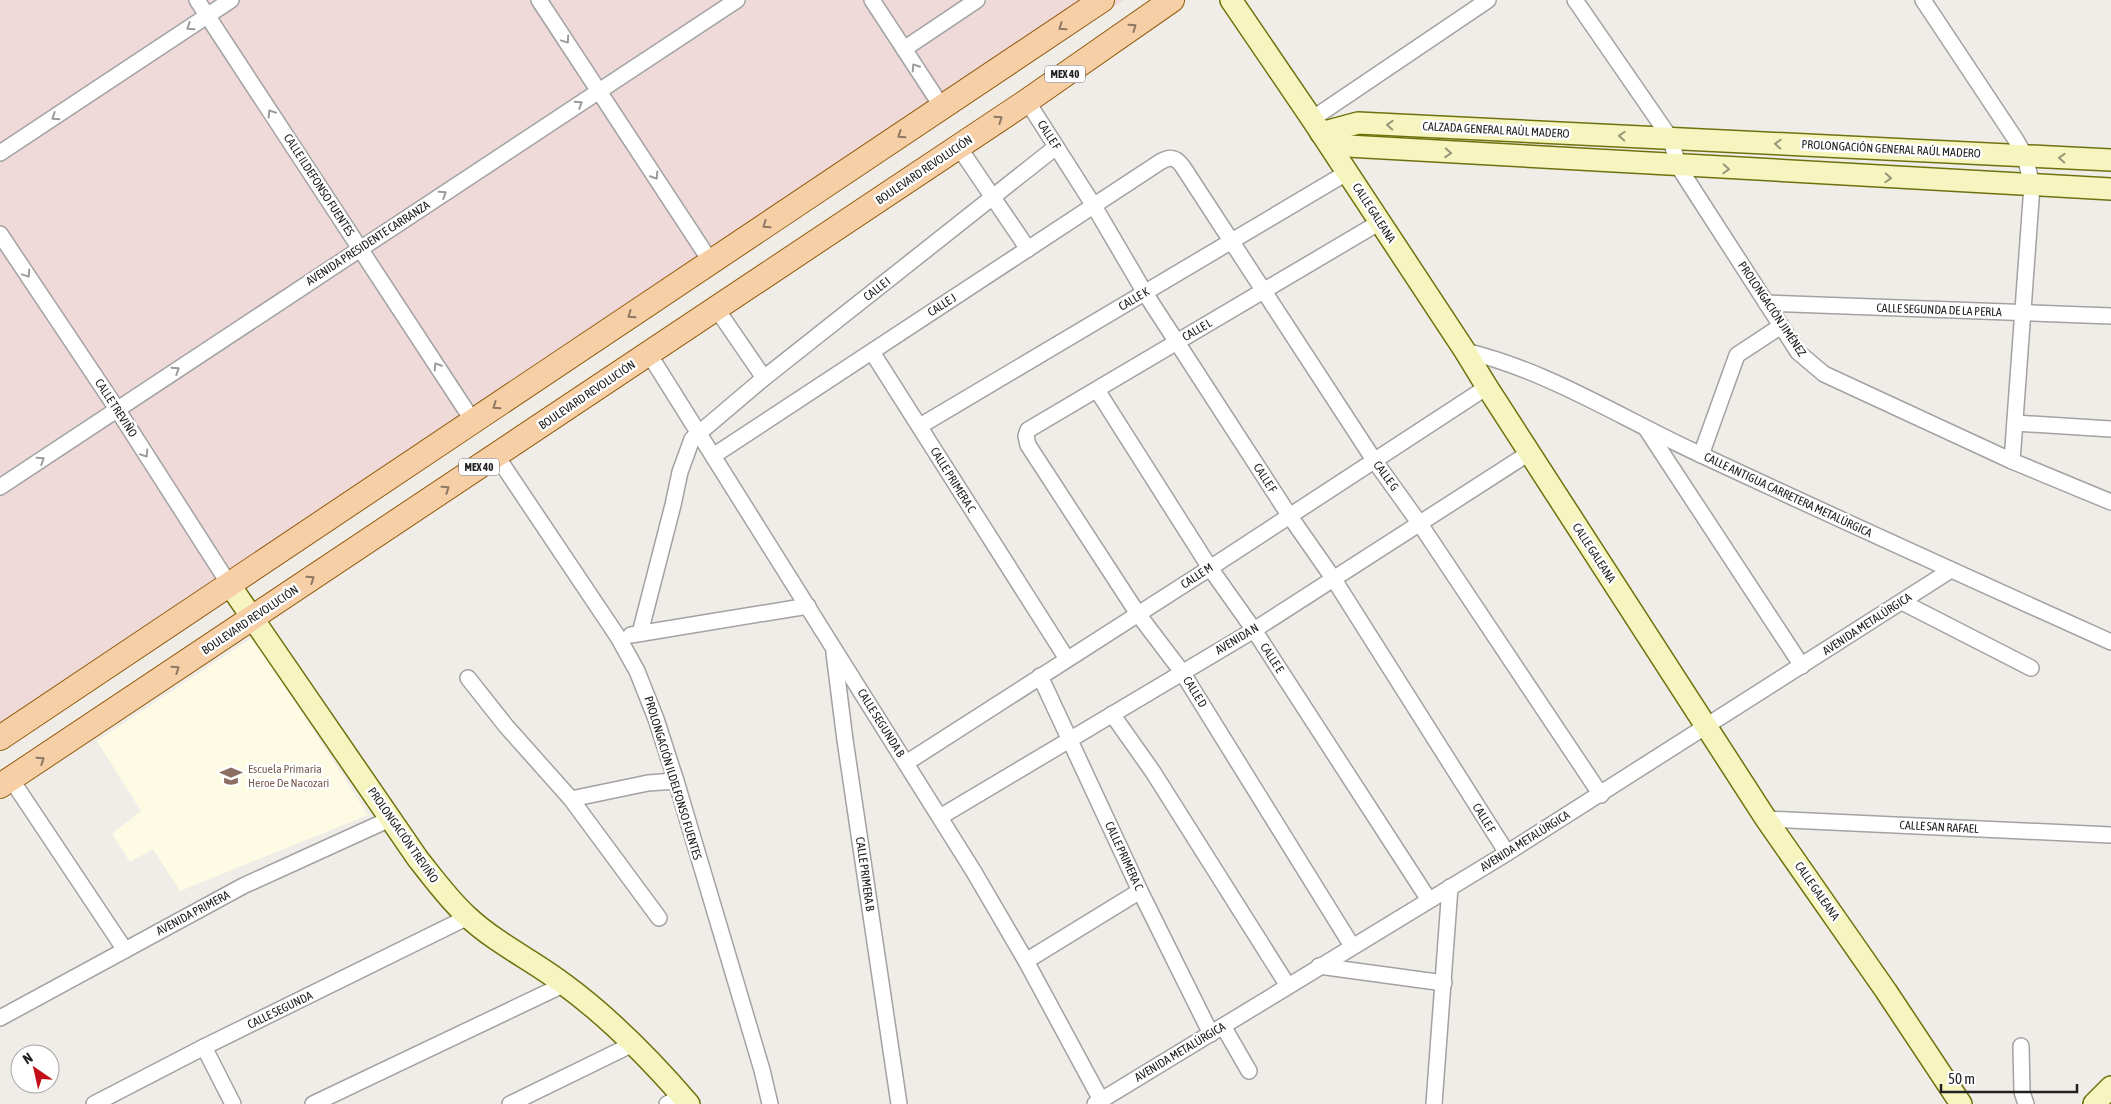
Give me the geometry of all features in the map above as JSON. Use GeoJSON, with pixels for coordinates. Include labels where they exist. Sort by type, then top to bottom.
{"type":"FeatureCollection","features":[{"type":"Feature","properties":{"kind":"main road"},"geometry":{"type":"LineString","coordinates":[[0,738],[1102,0]]}},
{"type":"Feature","properties":{"kind":"main road","name":"BOULEVARD REVOLUCIÓN"},"geometry":{"type":"LineString","coordinates":[[6,783],[1027,101],[1172,0]]}},
{"type":"Feature","properties":{"kind":"street","name":"CALLE ILDEFONSO FUENTES"},"geometry":{"type":"LineString","coordinates":[[197,0],[473,421]]}},
{"type":"Feature","properties":{"kind":"street"},"geometry":{"type":"LineString","coordinates":[[0,153],[231,0]]}},
{"type":"Feature","properties":{"kind":"street"},"geometry":{"type":"LineString","coordinates":[[539,0],[600,90],[711,262]]}},
{"type":"Feature","properties":{"kind":"street","name":"AVENIDA PRESIDENTE CARRANZA"},"geometry":{"type":"LineString","coordinates":[[0,487],[736,0]]}},
{"type":"Feature","properties":{"kind":"street"},"geometry":{"type":"LineString","coordinates":[[872,0],[942,107]]}},
{"type":"Feature","properties":{"kind":"street"},"geometry":{"type":"LineString","coordinates":[[904,49],[978,0]]}},
{"type":"Feature","properties":{"kind":"street","name":"CALLE GALEANA"},"geometry":{"type":"LineString","coordinates":[[1231,0],[1348,172],[1766,818],[1886,991],[1961,1104]]}},
{"type":"Feature","properties":{"kind":"street"},"geometry":{"type":"LineString","coordinates":[[1321,132],[1488,0]]}},
{"type":"Feature","properties":{"kind":"street","name":"PROLONGACIÓN JIMÉNEZ"},"geometry":{"type":"LineString","coordinates":[[1575,0],[1671,139],[1678,166],[1798,352],[1824,374],[2012,461],[2111,502]]}},
{"type":"Feature","properties":{"kind":"street"},"geometry":{"type":"LineString","coordinates":[[1923,0],[2025,156],[2032,186],[2012,461]]}},
{"type":"Feature","properties":{"kind":"street","name":"CALLE F"},"geometry":{"type":"LineString","coordinates":[[1027,101],[1094,206],[1144,293],[1289,515],[1333,578],[1506,853]]}},
{"type":"Feature","properties":{"kind":"street","name":"CALZADA GENERAL RAÚL MADERO"},"geometry":{"type":"LineString","coordinates":[[1321,132],[1358,123],[1671,139]]}},
{"type":"Feature","properties":{"kind":"street","name":"CALZADA GENERAL RAÚL MADERO"},"geometry":{"type":"LineString","coordinates":[[1321,132],[1678,166]]}},
{"type":"Feature","properties":{"kind":"street","name":"PROLONGACIÓN GENERAL RAÚL MADERO"},"geometry":{"type":"LineString","coordinates":[[1671,139],[2111,160]]}},
{"type":"Feature","properties":{"kind":"street"},"geometry":{"type":"LineString","coordinates":[[958,146],[1028,249]]}},
{"type":"Feature","properties":{"kind":"street","name":"CALLE I"},"geometry":{"type":"LineString","coordinates":[[640,633],[680,472],[692,439],[764,378],[994,198],[1056,147]]}},
{"type":"Feature","properties":{"kind":"street","name":"CALLE J"},"geometry":{"type":"LineString","coordinates":[[713,456],[1167,158],[1172,157]]}},
{"type":"Feature","properties":{"kind":"street","name":"CALLE G"},"geometry":{"type":"LineString","coordinates":[[1172,157],[1178,160],[1374,460],[1420,524],[1600,794]]}},
{"type":"Feature","properties":{"kind":"street"},"geometry":{"type":"LineString","coordinates":[[1678,166],[2111,190]]}},
{"type":"Feature","properties":{"kind":"street","name":"CALLE K"},"geometry":{"type":"LineString","coordinates":[[920,426],[1348,172]]}},
{"type":"Feature","properties":{"kind":"street","name":"CALLE L"},"geometry":{"type":"LineString","coordinates":[[1028,445],[1026,436],[1028,430],[1380,222]]}},
{"type":"Feature","properties":{"kind":"street","name":"CALLE TREVIÑO"},"geometry":{"type":"LineString","coordinates":[[0,234],[117,409],[229,584]]}},
{"type":"Feature","properties":{"kind":"street","name":"CALLE SEGUNDA DE LA PERLA"},"geometry":{"type":"LineString","coordinates":[[1766,303],[2111,316]]}},
{"type":"Feature","properties":{"kind":"street"},"geometry":{"type":"LineString","coordinates":[[716,308],[764,378]]}},
{"type":"Feature","properties":{"kind":"street"},"geometry":{"type":"LineString","coordinates":[[1701,455],[1737,355],[1781,326]]}},
{"type":"Feature","properties":{"kind":"street","name":"CALLE ANTIGUA CARRETERA METALÚRGICA"},"geometry":{"type":"LineString","coordinates":[[1465,351],[1502,361],[1556,383],[1701,455],[2111,642]]}},
{"type":"Feature","properties":{"kind":"street","name":"CALLE PRIMERA C"},"geometry":{"type":"LineString","coordinates":[[872,352],[1067,659]]}},
{"type":"Feature","properties":{"kind":"street","name":"CALLE SEGUNDA B"},"geometry":{"type":"LineString","coordinates":[[649,354],[940,816],[1026,961],[1098,1102]]}},
{"type":"Feature","properties":{"kind":"street","name":"CALLE M"},"geometry":{"type":"LineString","coordinates":[[906,763],[1487,387]]}},
{"type":"Feature","properties":{"kind":"street","name":"CALLE E"},"geometry":{"type":"LineString","coordinates":[[1098,390],[1210,568],[1254,630],[1429,900]]}},
{"type":"Feature","properties":{"kind":"street"},"geometry":{"type":"LineString","coordinates":[[2015,424],[2111,428]]}},
{"type":"Feature","properties":{"kind":"street"},"geometry":{"type":"LineString","coordinates":[[1648,430],[1802,666]]}},
{"type":"Feature","properties":{"kind":"street","name":"CALLE D"},"geometry":{"type":"LineString","coordinates":[[1028,445],[1138,614],[1182,672],[1352,946]]}},
{"type":"Feature","properties":{"kind":"street","name":"AVENIDA N"},"geometry":{"type":"LineString","coordinates":[[940,816],[1254,630],[1530,453]]}},
{"type":"Feature","properties":{"kind":"street","name":"PROLONGACIÓN ILDELFONSO FUENTES"},"geometry":{"type":"LineString","coordinates":[[496,455],[618,637],[638,671],[676,781],[762,1070],[770,1104]]}},
{"type":"Feature","properties":{"kind":"street","name":"AVENIDA METALÚRGICA"},"geometry":{"type":"LineString","coordinates":[[1098,1102],[1450,888],[1707,727],[1951,570]]}},
{"type":"Feature","properties":{"kind":"street","name":"PROLONGACIÓN TREVIÑO"},"geometry":{"type":"LineString","coordinates":[[229,584],[390,819],[434,879],[468,917],[489,934],[565,984],[599,1012],[633,1044],[679,1101]]}},
{"type":"Feature","properties":{"kind":"street"},"geometry":{"type":"LineString","coordinates":[[1902,602],[2031,668]]}},
{"type":"Feature","properties":{"kind":"street"},"geometry":{"type":"LineString","coordinates":[[618,637],[808,606]]}},
{"type":"Feature","properties":{"kind":"street","name":"CALLE PRIMERA B"},"geometry":{"type":"LineString","coordinates":[[832,645],[899,1104]]}},
{"type":"Feature","properties":{"kind":"street","name":"CALLE PRIMERA C"},"geometry":{"type":"LineString","coordinates":[[1040,676],[1140,891],[1217,1030],[1249,1070]]}},
{"type":"Feature","properties":{"kind":"street"},"geometry":{"type":"LineString","coordinates":[[468,678],[506,726],[571,799],[659,918]]}},
{"type":"Feature","properties":{"kind":"street"},"geometry":{"type":"LineString","coordinates":[[1112,714],[1153,772],[1288,986]]}},
{"type":"Feature","properties":{"kind":"street"},"geometry":{"type":"LineString","coordinates":[[571,799],[648,783],[676,781]]}},
{"type":"Feature","properties":{"kind":"street"},"geometry":{"type":"LineString","coordinates":[[6,783],[125,950]]}},
{"type":"Feature","properties":{"kind":"street","name":"CALLE SAN RAFAEL"},"geometry":{"type":"LineString","coordinates":[[1766,818],[2111,835]]}},
{"type":"Feature","properties":{"kind":"street","name":"AVENIDA PRIMERA"},"geometry":{"type":"LineString","coordinates":[[0,1018],[243,886],[390,819]]}},
{"type":"Feature","properties":{"kind":"street"},"geometry":{"type":"LineString","coordinates":[[1434,1104],[1450,888]]}},
{"type":"Feature","properties":{"kind":"street"},"geometry":{"type":"LineString","coordinates":[[1026,961],[1140,891]]}},
{"type":"Feature","properties":{"kind":"street","name":"CALLE SEGUNDA"},"geometry":{"type":"LineString","coordinates":[[94,1104],[204,1047],[468,917]]}},
{"type":"Feature","properties":{"kind":"street"},"geometry":{"type":"LineString","coordinates":[[1319,966],[1444,983]]}},
{"type":"Feature","properties":{"kind":"street"},"geometry":{"type":"LineString","coordinates":[[313,1104],[565,984]]}},
{"type":"Feature","properties":{"kind":"street"},"geometry":{"type":"LineString","coordinates":[[510,1104],[633,1044]]}},
{"type":"Feature","properties":{"kind":"street"},"geometry":{"type":"LineString","coordinates":[[2021,1046],[2022,1092],[2026,1104]]}},
{"type":"Feature","properties":{"kind":"street"},"geometry":{"type":"LineString","coordinates":[[204,1047],[232,1104]]}},
{"type":"Feature","properties":{"kind":"street"},"geometry":{"type":"LineString","coordinates":[[2094,1104],[2111,1086]]}},
{"type":"Feature","properties":{"kind":"shaded area"},"geometry":{"type":"Polygon","coordinates":[[[0,0],[1124,0],[0,743],[0,0]]]}},
{"type":"Feature","properties":{"kind":"shaded area","name":"Escuela Primaria Heroe De Nacozari"},"geometry":{"type":"Polygon","coordinates":[[[253,637],[368,815],[180,891],[153,849],[130,862],[112,834],[141,811],[97,741],[253,637]]]}},
{"type":"Feature","properties":{"kind":"place","name":"Escuela Primaria Heroe De Nacozari"},"geometry":{"type":"Point","coordinates":[231,776]}}]}
